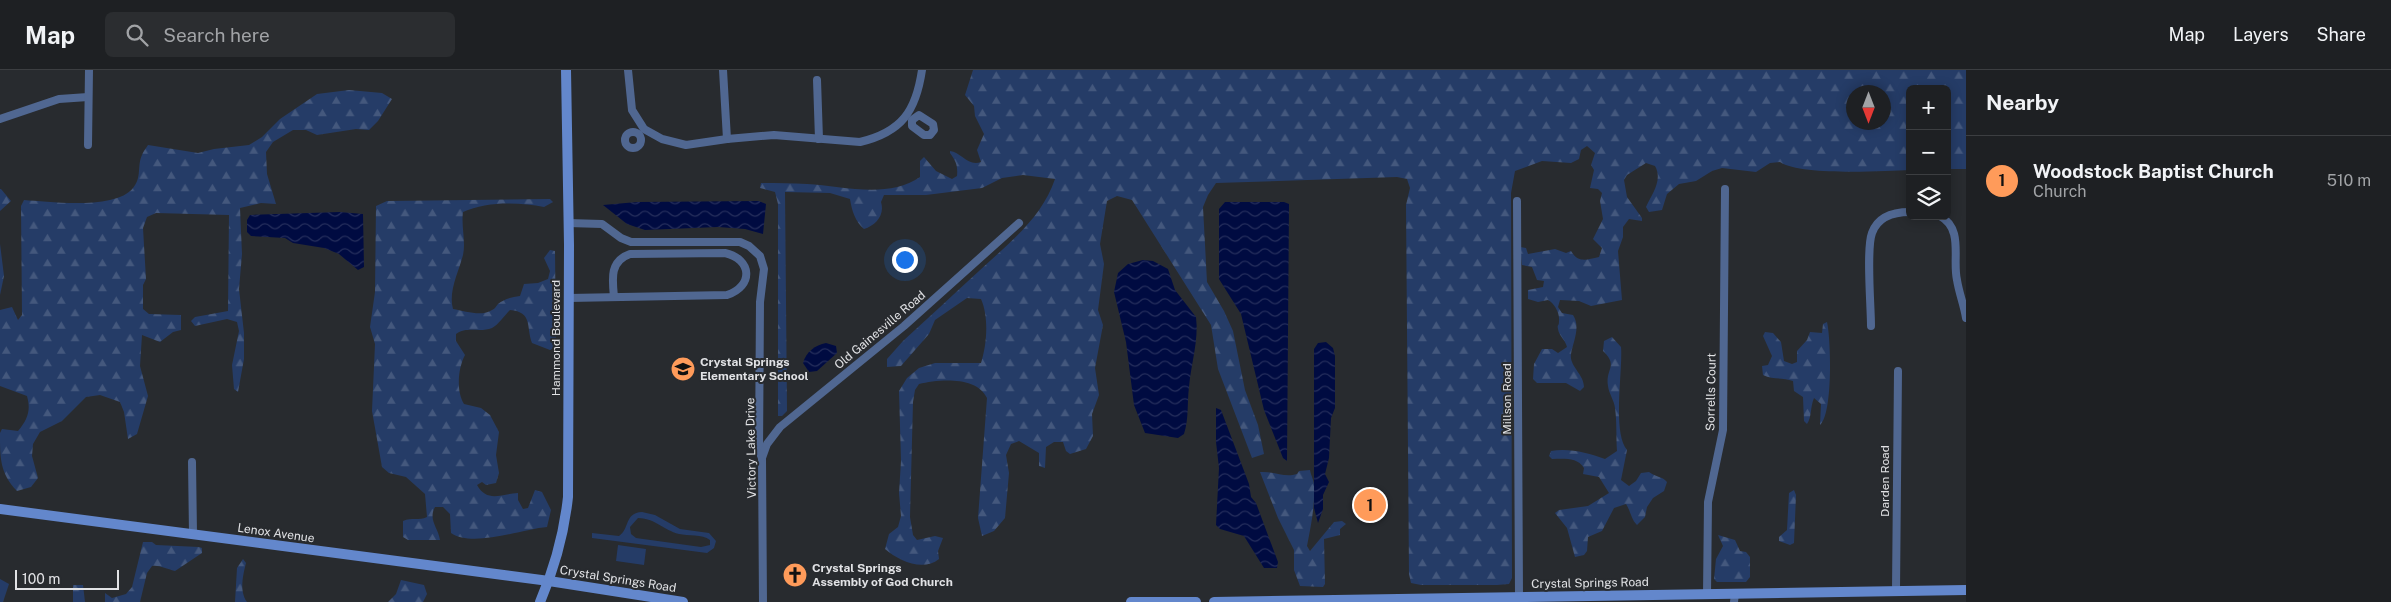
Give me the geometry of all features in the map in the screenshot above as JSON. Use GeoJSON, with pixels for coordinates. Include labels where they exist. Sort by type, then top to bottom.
{"type":"FeatureCollection","features":[{"type":"Feature","properties":{"kind":"street"},"geometry":{"type":"LineString","coordinates":[[88,144],[90,70]]}},
{"type":"Feature","properties":{"kind":"street","name":"Hammond Boulevard"},"geometry":{"type":"LineString","coordinates":[[540,602],[549,581],[563,535],[568,497],[569,298],[566,70]]}},
{"type":"Feature","properties":{"kind":"street"},"geometry":{"type":"LineString","coordinates":[[628,70],[629,102],[641,131],[662,140],[679,144],[705,144],[727,139],[774,135],[860,142],[874,138],[911,115],[922,70]]}},
{"type":"Feature","properties":{"kind":"street"},"geometry":{"type":"LineString","coordinates":[[723,70],[727,139]]}},
{"type":"Feature","properties":{"kind":"street"},"geometry":{"type":"LineString","coordinates":[[817,80],[818,139]]}},
{"type":"Feature","properties":{"kind":"street"},"geometry":{"type":"LineString","coordinates":[[0,119],[59,98],[88,97]]}},
{"type":"Feature","properties":{"kind":"street","name":"Sorrells Court"},"geometry":{"type":"LineString","coordinates":[[1707,594],[1708,502],[1723,430],[1725,189]]}},
{"type":"Feature","properties":{"kind":"street","name":"Millson Road"},"geometry":{"type":"LineString","coordinates":[[1517,202],[1519,597]]}},
{"type":"Feature","properties":{"kind":"street"},"geometry":{"type":"LineString","coordinates":[[1871,326],[1870,250],[1872,233],[1881,220],[1890,214],[1906,212]]}},
{"type":"Feature","properties":{"kind":"street"},"geometry":{"type":"LineString","coordinates":[[1944,220],[1951,226],[1955,236],[1956,279],[1966,318]]}},
{"type":"Feature","properties":{"kind":"street","name":"Victory Lake Drive"},"geometry":{"type":"LineString","coordinates":[[568,223],[602,224],[621,238],[631,242],[740,242],[760,256],[764,269],[760,302],[761,411],[759,451],[762,458],[763,602]]}},
{"type":"Feature","properties":{"kind":"street","name":"Old Gainesville Road"},"geometry":{"type":"LineString","coordinates":[[762,458],[767,444],[780,426],[904,326],[1019,223]]}},
{"type":"Feature","properties":{"kind":"street"},"geometry":{"type":"LineString","coordinates":[[569,298],[727,295],[736,292],[743,286],[746,269],[741,260],[735,255],[725,253],[630,254],[617,261],[612,273],[614,297]]}},
{"type":"Feature","properties":{"kind":"street","name":"Darden Road"},"geometry":{"type":"LineString","coordinates":[[1896,591],[1898,371]]}},
{"type":"Feature","properties":{"kind":"street"},"geometry":{"type":"LineString","coordinates":[[192,462],[193,534]]}},
{"type":"Feature","properties":{"kind":"street","name":"Lenox Avenue"},"geometry":{"type":"LineString","coordinates":[[0,509],[549,581]]}},
{"type":"Feature","properties":{"kind":"street","name":"Crystal Springs Road"},"geometry":{"type":"LineString","coordinates":[[549,581],[683,602]]}},
{"type":"Feature","properties":{"kind":"street","name":"Crystal Springs Road"},"geometry":{"type":"LineString","coordinates":[[1216,602],[1707,594],[1734,598],[1816,597],[1896,591],[1966,590]]}},
{"type":"Feature","properties":{"kind":"street"},"geometry":{"type":"LineString","coordinates":[[1131,602],[1196,602]]}},
{"type":"Feature","properties":{"kind":"green space"},"geometry":{"type":"Polygon","coordinates":[[[973,70],[1966,70],[1966,169],[1951,169],[1951,85],[1906,85],[1906,170],[1823,171],[1790,166],[1780,162],[1770,163],[1756,172],[1722,168],[1712,171],[1696,181],[1679,184],[1667,194],[1662,210],[1649,212],[1646,207],[1656,187],[1658,176],[1655,166],[1646,163],[1627,175],[1624,180],[1627,197],[1642,218],[1642,221],[1629,219],[1623,227],[1623,237],[1618,251],[1622,300],[1591,306],[1579,301],[1560,300],[1558,307],[1562,313],[1573,315],[1576,324],[1571,358],[1582,378],[1584,387],[1580,391],[1566,383],[1537,383],[1533,379],[1534,364],[1542,349],[1552,349],[1558,353],[1567,347],[1559,331],[1558,312],[1550,301],[1538,302],[1528,299],[1528,290],[1543,287],[1544,281],[1537,280],[1532,267],[1522,265],[1520,247],[1526,248],[1528,254],[1555,249],[1566,253],[1571,251],[1576,257],[1583,260],[1599,257],[1602,248],[1593,239],[1603,219],[1600,201],[1602,193],[1598,189],[1590,188],[1594,170],[1591,165],[1595,153],[1587,146],[1581,150],[1579,159],[1571,163],[1542,161],[1515,171],[1511,193],[1512,578],[1509,584],[1497,585],[1421,585],[1411,583],[1409,574],[1406,205],[1410,188],[1407,179],[1397,177],[1216,183],[1208,195],[1203,207],[1207,282],[1233,331],[1245,390],[1258,425],[1264,454],[1252,458],[1218,369],[1211,325],[1132,200],[1117,196],[1107,201],[1100,244],[1104,264],[1098,310],[1103,325],[1095,368],[1099,395],[1092,414],[1093,436],[1086,449],[1070,454],[1066,451],[1063,442],[1054,442],[1046,447],[1045,468],[1039,466],[1039,453],[1019,441],[1011,444],[1006,455],[1009,473],[1005,518],[994,531],[982,536],[978,518],[987,398],[975,386],[957,381],[947,380],[919,384],[915,390],[913,402],[910,517],[913,535],[917,540],[935,536],[943,538],[938,551],[939,559],[933,563],[919,565],[904,561],[885,549],[889,534],[898,527],[901,516],[899,493],[901,461],[899,391],[907,378],[919,368],[935,363],[981,363],[985,348],[986,331],[984,306],[981,299],[967,298],[935,320],[929,334],[901,366],[887,367],[887,359],[903,341],[1023,230],[1042,206],[1055,179],[1023,175],[1002,178],[982,188],[926,195],[884,195],[881,202],[881,215],[876,222],[864,229],[854,216],[850,199],[830,193],[785,192],[787,411],[782,416],[778,416],[778,204],[775,192],[760,188],[761,183],[790,183],[865,190],[894,188],[908,184],[920,177],[920,161],[924,157],[936,171],[952,179],[957,176],[957,169],[950,151],[972,163],[981,162],[977,150],[984,134],[975,116],[974,106],[965,95],[973,70]]]}},
{"type":"Feature","properties":{"kind":"green space"},"geometry":{"type":"Polygon","coordinates":[[[349,90],[382,93],[392,99],[378,121],[369,130],[356,129],[317,135],[306,130],[293,130],[273,142],[266,152],[267,174],[276,204],[261,203],[240,208],[242,254],[239,289],[244,333],[244,359],[238,392],[234,389],[232,365],[239,331],[237,322],[227,319],[195,326],[191,321],[195,317],[228,311],[229,215],[156,213],[147,217],[143,228],[146,279],[143,285],[143,309],[149,314],[181,315],[181,330],[173,332],[160,342],[142,335],[140,366],[148,396],[137,434],[128,439],[124,412],[120,402],[100,395],[86,397],[62,421],[40,432],[33,444],[32,456],[38,478],[31,487],[17,491],[4,472],[0,450],[0,433],[2,429],[18,431],[26,418],[29,406],[27,396],[0,386],[0,310],[12,307],[18,320],[22,315],[21,206],[24,200],[82,203],[98,202],[125,195],[138,180],[141,159],[148,145],[198,153],[249,145],[262,137],[280,119],[317,94],[349,90]]]}},
{"type":"Feature","properties":{"kind":"green space"},"geometry":{"type":"Polygon","coordinates":[[[0,189],[11,201],[0,211],[0,189]]]}},
{"type":"Feature","properties":{"kind":"green space"},"geometry":{"type":"Polygon","coordinates":[[[550,199],[553,202],[544,207],[524,204],[492,204],[463,212],[464,250],[452,296],[453,309],[473,313],[488,312],[503,301],[520,296],[524,284],[538,283],[548,279],[550,271],[544,258],[550,250],[555,251],[556,347],[550,350],[532,343],[525,317],[517,311],[510,310],[492,328],[465,330],[456,334],[456,341],[465,355],[459,380],[461,399],[464,404],[481,408],[490,415],[499,432],[496,455],[499,473],[496,483],[486,485],[482,482],[477,485],[481,491],[490,496],[518,493],[518,500],[523,509],[528,508],[535,490],[542,492],[551,510],[547,527],[484,538],[460,537],[451,533],[450,514],[443,507],[435,507],[433,520],[440,540],[408,540],[403,537],[403,521],[427,517],[425,494],[406,477],[389,473],[382,467],[372,411],[375,344],[370,327],[375,292],[376,206],[387,201],[550,199]]]}},
{"type":"Feature","properties":{"kind":"green space"},"geometry":{"type":"Polygon","coordinates":[[[0,244],[4,276],[0,295],[0,244]]]}},
{"type":"Feature","properties":{"kind":"green space"},"geometry":{"type":"Polygon","coordinates":[[[1827,322],[1830,376],[1827,407],[1820,425],[1821,404],[1814,398],[1807,424],[1804,421],[1803,397],[1794,391],[1793,381],[1763,375],[1762,366],[1768,365],[1772,356],[1763,336],[1765,332],[1773,333],[1781,342],[1784,361],[1792,364],[1797,362],[1797,351],[1807,340],[1810,332],[1822,333],[1823,324],[1827,322]]]}},
{"type":"Feature","properties":{"kind":"green space"},"geometry":{"type":"Polygon","coordinates":[[[1612,337],[1621,347],[1619,416],[1620,430],[1627,450],[1621,480],[1629,486],[1636,481],[1641,473],[1649,472],[1667,482],[1664,491],[1653,498],[1647,507],[1645,517],[1637,525],[1626,504],[1614,508],[1602,531],[1588,537],[1587,551],[1584,555],[1575,557],[1567,528],[1555,513],[1559,510],[1588,506],[1609,493],[1599,477],[1583,474],[1584,468],[1578,462],[1570,459],[1552,459],[1549,456],[1551,451],[1565,450],[1605,459],[1617,451],[1615,408],[1608,380],[1611,364],[1608,356],[1603,351],[1604,341],[1612,337]]]}},
{"type":"Feature","properties":{"kind":"green space"},"geometry":{"type":"Polygon","coordinates":[[[1310,470],[1314,483],[1314,493],[1307,546],[1310,551],[1334,522],[1342,521],[1346,524],[1340,529],[1340,535],[1324,539],[1325,584],[1323,587],[1300,586],[1294,570],[1294,550],[1278,518],[1260,472],[1292,475],[1297,474],[1299,471],[1310,470]]]}},
{"type":"Feature","properties":{"kind":"green space"},"geometry":{"type":"Polygon","coordinates":[[[1794,490],[1796,495],[1794,543],[1790,545],[1779,541],[1779,537],[1787,530],[1789,493],[1794,490]]]}},
{"type":"Feature","properties":{"kind":"green space"},"geometry":{"type":"Polygon","coordinates":[[[642,512],[655,515],[680,529],[709,533],[716,541],[714,548],[707,553],[592,538],[592,533],[619,536],[632,515],[642,512]],[[638,518],[630,527],[631,534],[636,538],[701,547],[710,545],[710,540],[707,538],[679,534],[645,519],[638,518]]]}},
{"type":"Feature","properties":{"kind":"green space"},"geometry":{"type":"Polygon","coordinates":[[[1718,535],[1735,540],[1740,551],[1746,552],[1750,557],[1750,577],[1746,582],[1717,582],[1714,579],[1716,559],[1723,546],[1718,535]]]}},
{"type":"Feature","properties":{"kind":"green space"},"geometry":{"type":"Polygon","coordinates":[[[143,542],[152,542],[156,545],[199,547],[202,548],[202,553],[175,571],[152,566],[147,573],[140,602],[105,602],[105,593],[112,598],[126,594],[132,587],[143,542]]]}},
{"type":"Feature","properties":{"kind":"green space"},"geometry":{"type":"Polygon","coordinates":[[[618,545],[646,549],[644,565],[616,561],[618,545]]]}},
{"type":"Feature","properties":{"kind":"green space"},"geometry":{"type":"Polygon","coordinates":[[[243,559],[246,563],[242,588],[247,602],[235,602],[237,568],[243,559]]]}},
{"type":"Feature","properties":{"kind":"green space"},"geometry":{"type":"Polygon","coordinates":[[[0,579],[9,584],[3,602],[0,602],[0,579]]]}},
{"type":"Feature","properties":{"kind":"green space"},"geometry":{"type":"Polygon","coordinates":[[[401,580],[424,585],[427,594],[423,602],[388,602],[396,594],[401,580]]]}},
{"type":"Feature","properties":{"kind":"green space"},"geometry":{"type":"Polygon","coordinates":[[[73,585],[83,585],[85,602],[73,602],[73,585]]]}},
{"type":"Feature","properties":{"kind":"water"},"geometry":{"type":"Polygon","coordinates":[[[759,201],[766,204],[763,234],[745,229],[718,227],[645,230],[627,224],[603,205],[637,202],[759,201]]]}},
{"type":"Feature","properties":{"kind":"water"},"geometry":{"type":"Polygon","coordinates":[[[1225,202],[1284,202],[1289,204],[1287,461],[1283,458],[1264,410],[1241,314],[1219,279],[1219,209],[1225,202]]]}},
{"type":"Feature","properties":{"kind":"water"},"geometry":{"type":"Polygon","coordinates":[[[340,212],[363,214],[364,267],[358,270],[339,254],[324,248],[293,243],[285,238],[251,236],[247,232],[247,220],[250,215],[340,212]]]}},
{"type":"Feature","properties":{"kind":"water"},"geometry":{"type":"Polygon","coordinates":[[[1143,260],[1153,261],[1168,269],[1175,290],[1196,317],[1196,343],[1189,387],[1187,423],[1184,434],[1178,438],[1145,433],[1134,405],[1126,342],[1114,292],[1118,273],[1128,264],[1143,260]]]}},
{"type":"Feature","properties":{"kind":"water"},"geometry":{"type":"Polygon","coordinates":[[[1326,342],[1333,348],[1335,356],[1335,408],[1331,418],[1329,458],[1325,474],[1329,482],[1323,495],[1323,509],[1318,523],[1314,508],[1314,349],[1318,343],[1326,342]]]}},
{"type":"Feature","properties":{"kind":"water"},"geometry":{"type":"Polygon","coordinates":[[[826,343],[836,346],[837,353],[817,371],[809,372],[803,363],[806,356],[818,345],[826,343]]]}},
{"type":"Feature","properties":{"kind":"water"},"geometry":{"type":"Polygon","coordinates":[[[1216,408],[1221,410],[1249,484],[1251,497],[1256,503],[1278,562],[1277,568],[1264,568],[1244,536],[1220,529],[1216,525],[1219,468],[1216,442],[1216,408]]]}},
{"type":"Feature","properties":{"kind":"place","name":"Crystal Springs Elementary School"},"geometry":{"type":"Point","coordinates":[683,369]}},
{"type":"Feature","properties":{"kind":"place","name":"Woodstock Baptist Church"},"geometry":{"type":"Point","coordinates":[1370,505]}},
{"type":"Feature","properties":{"kind":"place","name":"Crystal Springs Assembly of God Church"},"geometry":{"type":"Point","coordinates":[795,575]}}]}
